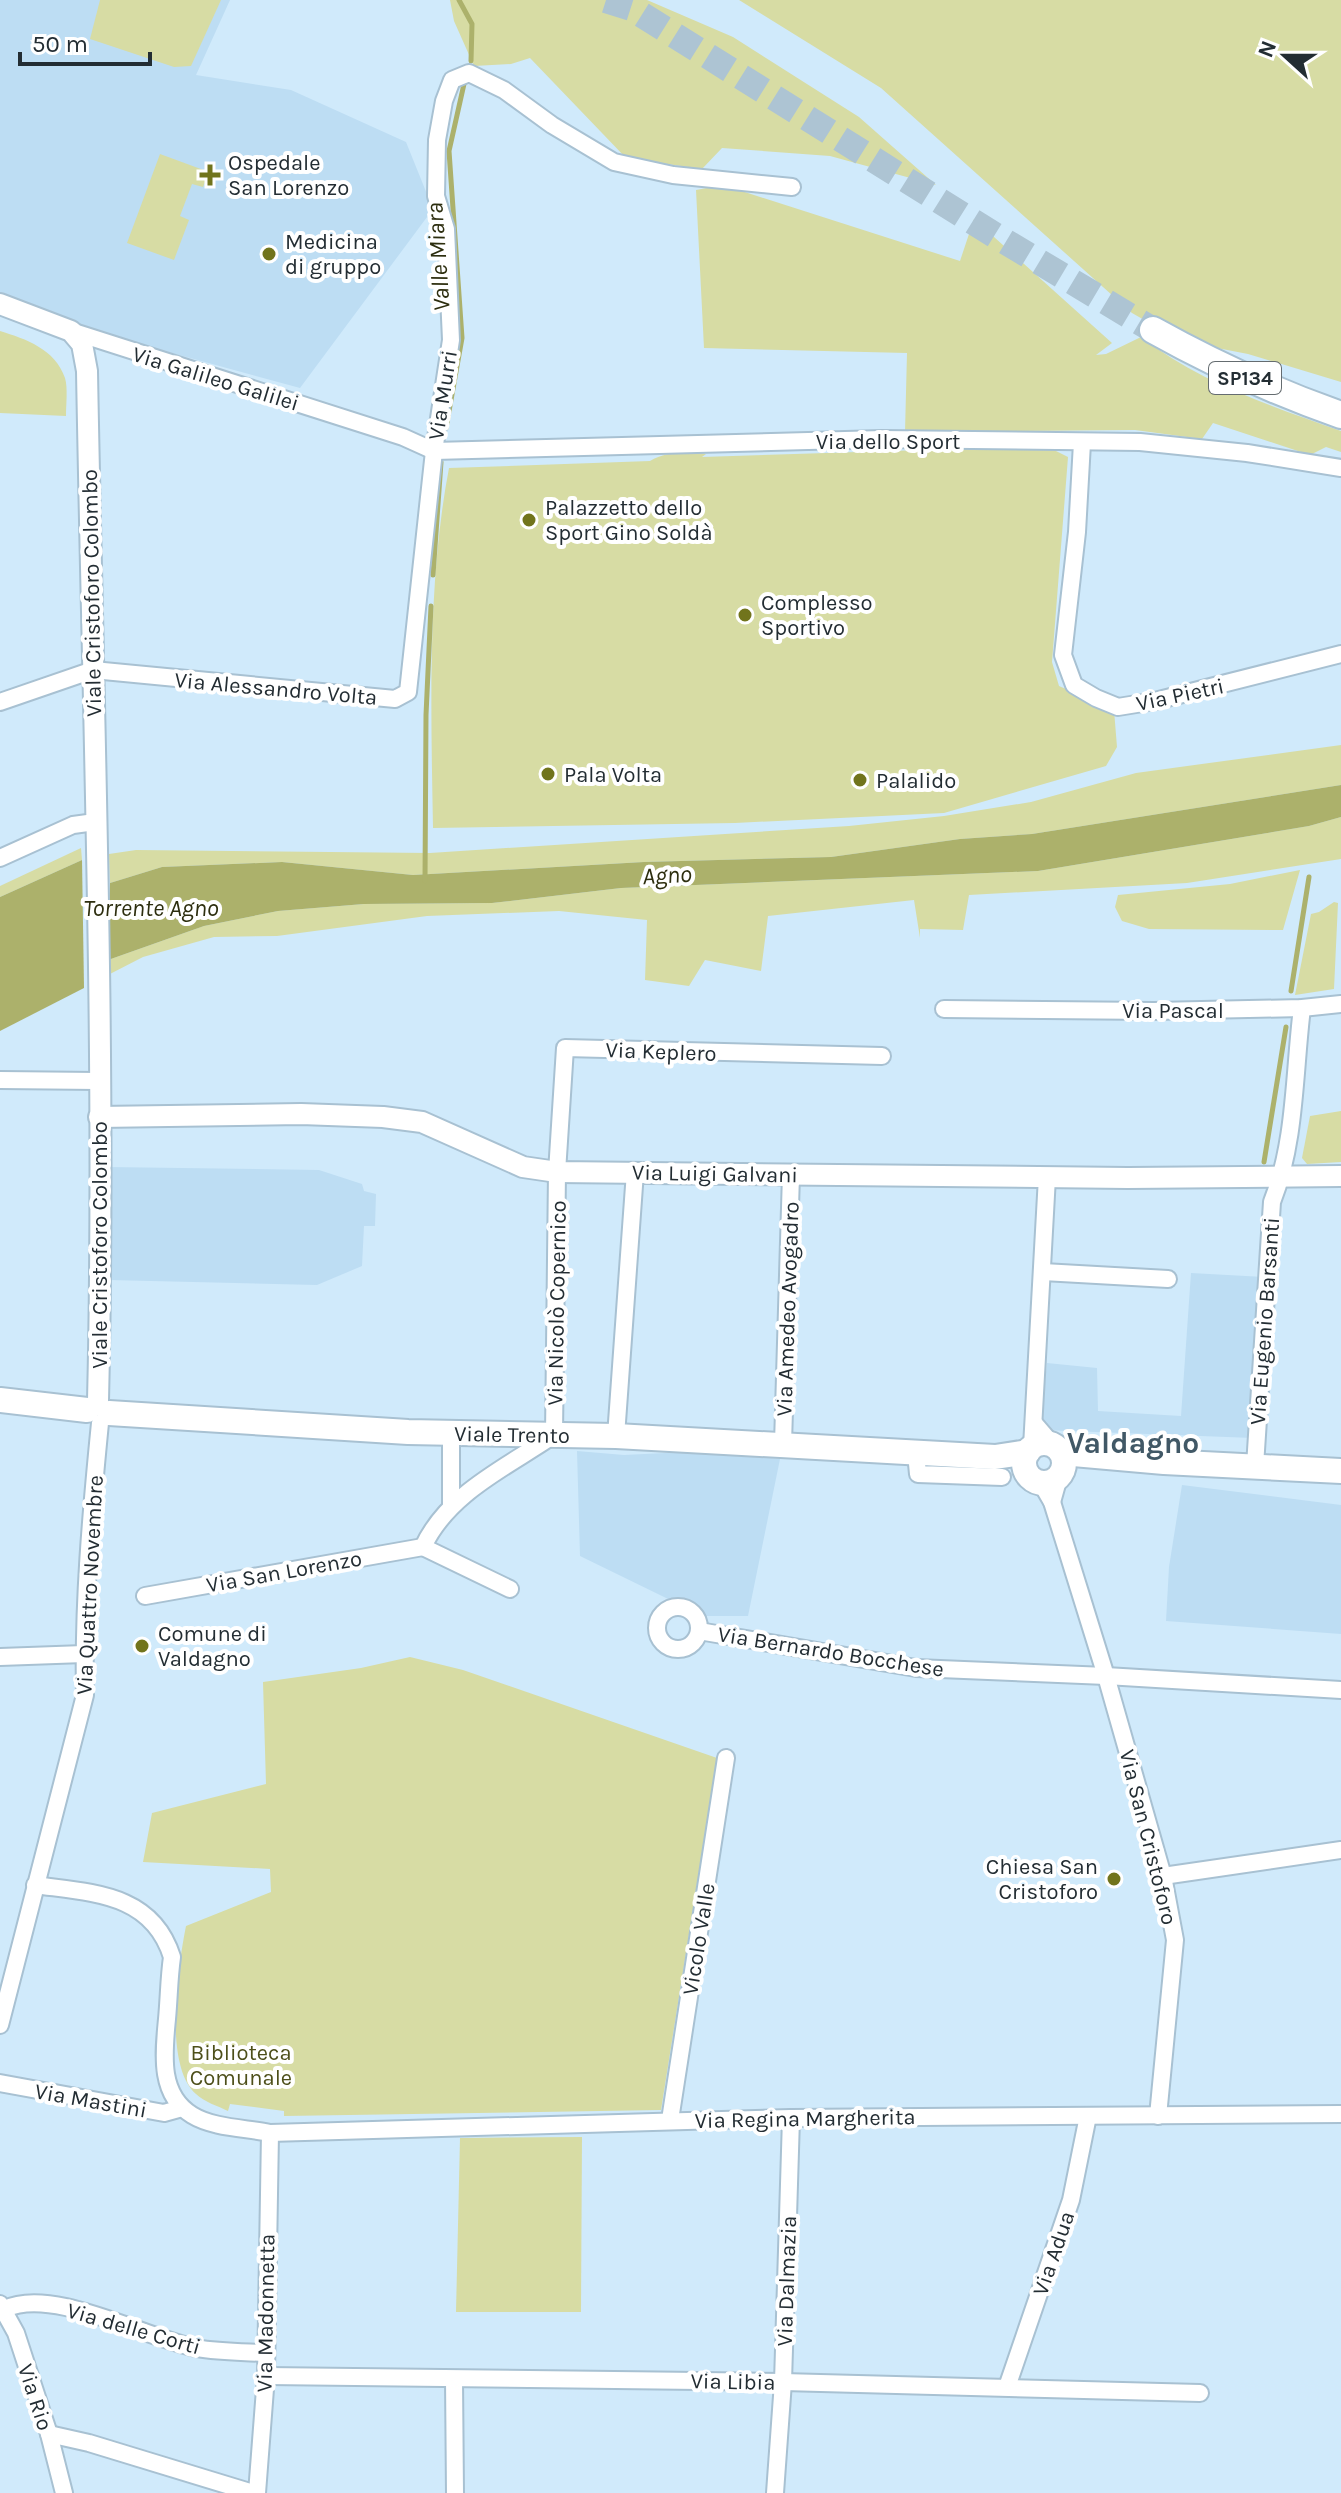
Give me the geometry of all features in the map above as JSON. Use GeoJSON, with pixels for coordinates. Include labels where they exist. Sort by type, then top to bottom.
{"type":"FeatureCollection","features":[{"type":"Feature","properties":{"kind":"main road","name":"SP134"},"geometry":{"type":"LineString","coordinates":[[1153,330],[1242,377],[1341,415]]}},
{"type":"Feature","properties":{"kind":"main road","name":"Viale Trento"},"geometry":{"type":"LineString","coordinates":[[0,1400],[99,1412],[451,1434],[616,1436],[783,1444],[916,1453],[999,1467],[1049,1462],[1341,1471]]}},
{"type":"Feature","properties":{"kind":"street","name":"Via Murri"},"geometry":{"type":"LineString","coordinates":[[434,451],[451,340],[446,229],[436,196],[437,140],[444,101],[452,80],[469,73],[504,90],[552,125],[614,162],[673,175],[792,187]]}},
{"type":"Feature","properties":{"kind":"street","name":"Via Galileo Galilei"},"geometry":{"type":"LineString","coordinates":[[0,304],[71,331],[403,437],[434,451]]}},
{"type":"Feature","properties":{"kind":"street","name":"Viale Cristoforo Colombo"},"geometry":{"type":"LineString","coordinates":[[71,331],[82,344],[87,371],[98,994],[99,1412]]}},
{"type":"Feature","properties":{"kind":"street","name":"Via dello Sport"},"geometry":{"type":"LineString","coordinates":[[434,451],[882,439],[1140,442],[1247,453],[1341,468]]}},
{"type":"Feature","properties":{"kind":"street","name":"Via Pietri"},"geometry":{"type":"LineString","coordinates":[[1082,443],[1077,532],[1063,655],[1074,685],[1118,707],[1170,698],[1341,654]]}},
{"type":"Feature","properties":{"kind":"street","name":"Via Alessandro Volta"},"geometry":{"type":"LineString","coordinates":[[93,670],[395,699],[408,692],[434,451]]}},
{"type":"Feature","properties":{"kind":"street"},"geometry":{"type":"LineString","coordinates":[[0,702],[93,670]]}},
{"type":"Feature","properties":{"kind":"street"},"geometry":{"type":"LineString","coordinates":[[0,858],[73,825],[95,822]]}},
{"type":"Feature","properties":{"kind":"street","name":"Via Pascal"},"geometry":{"type":"LineString","coordinates":[[944,1009],[1154,1011],[1302,1008],[1341,1004]]}},
{"type":"Feature","properties":{"kind":"street"},"geometry":{"type":"LineString","coordinates":[[1280,1177],[1295,1095],[1302,1008]]}},
{"type":"Feature","properties":{"kind":"street","name":"Via Keplero"},"geometry":{"type":"LineString","coordinates":[[557,1172],[565,1048],[882,1056]]}},
{"type":"Feature","properties":{"kind":"street"},"geometry":{"type":"LineString","coordinates":[[0,1080],[98,1081]]}},
{"type":"Feature","properties":{"kind":"street","name":"Via Luigi Galvani"},"geometry":{"type":"LineString","coordinates":[[99,1117],[301,1114],[383,1117],[422,1122],[523,1167],[557,1172],[1047,1177],[1341,1176]]}},
{"type":"Feature","properties":{"kind":"street","name":"Via Nicolò Copernico"},"geometry":{"type":"LineString","coordinates":[[554,1435],[557,1172]]}},
{"type":"Feature","properties":{"kind":"street"},"geometry":{"type":"LineString","coordinates":[[616,1436],[635,1172]]}},
{"type":"Feature","properties":{"kind":"street","name":"Via Amedeo Avogadro"},"geometry":{"type":"LineString","coordinates":[[783,1444],[791,1174]]}},
{"type":"Feature","properties":{"kind":"street"},"geometry":{"type":"LineString","coordinates":[[1047,1177],[1043,1272],[1049,1462]]}},
{"type":"Feature","properties":{"kind":"street","name":"Via Eugenio Barsanti"},"geometry":{"type":"LineString","coordinates":[[1255,1466],[1272,1202],[1280,1177]]}},
{"type":"Feature","properties":{"kind":"street"},"geometry":{"type":"LineString","coordinates":[[1043,1272],[1168,1279]]}},
{"type":"Feature","properties":{"kind":"street","name":"Via Quattro Novembre"},"geometry":{"type":"LineString","coordinates":[[0,2025],[85,1695],[90,1530],[99,1412]]}},
{"type":"Feature","properties":{"kind":"street"},"geometry":{"type":"LineString","coordinates":[[451,1434],[451,1505]]}},
{"type":"Feature","properties":{"kind":"street"},"geometry":{"type":"LineString","coordinates":[[510,1589],[423,1547],[436,1522],[451,1505],[554,1435]]}},
{"type":"Feature","properties":{"kind":"street","name":"Via San Cristoforo"},"geometry":{"type":"LineString","coordinates":[[1049,1462],[1085,1610],[1163,1876],[1175,1940],[1158,2116]]}},
{"type":"Feature","properties":{"kind":"street","name":"Via San Lorenzo"},"geometry":{"type":"LineString","coordinates":[[145,1596],[423,1547]]}},
{"type":"Feature","properties":{"kind":"street","name":"Via Bernardo Bocchese"},"geometry":{"type":"LineString","coordinates":[[699,1631],[916,1668],[1341,1690]]}},
{"type":"Feature","properties":{"kind":"street"},"geometry":{"type":"LineString","coordinates":[[0,1657],[84,1654]]}},
{"type":"Feature","properties":{"kind":"street","name":"Vicolo Valle"},"geometry":{"type":"LineString","coordinates":[[670,2120],[726,1758]]}},
{"type":"Feature","properties":{"kind":"street"},"geometry":{"type":"LineString","coordinates":[[1163,1876],[1341,1850]]}},
{"type":"Feature","properties":{"kind":"street"},"geometry":{"type":"LineString","coordinates":[[35,1885],[109,1897],[134,1906],[161,1933],[172,1957],[164,2045],[166,2071],[169,2086],[182,2108]]}},
{"type":"Feature","properties":{"kind":"street","name":"Via Mastini"},"geometry":{"type":"LineString","coordinates":[[0,2083],[164,2113],[182,2108]]}},
{"type":"Feature","properties":{"kind":"street","name":"Via Regina Margherita"},"geometry":{"type":"LineString","coordinates":[[182,2108],[205,2121],[270,2133],[670,2120],[1341,2114]]}},
{"type":"Feature","properties":{"kind":"street","name":"Via Adua"},"geometry":{"type":"LineString","coordinates":[[1007,2387],[1071,2200],[1088,2116]]}},
{"type":"Feature","properties":{"kind":"street","name":"Via Dalmazia"},"geometry":{"type":"LineString","coordinates":[[775,2493],[783,2382],[791,2118]]}},
{"type":"Feature","properties":{"kind":"street","name":"Via Madonnetta"},"geometry":{"type":"LineString","coordinates":[[255,2493],[266,2376],[270,2133]]}},
{"type":"Feature","properties":{"kind":"street","name":"Via delle Corti"},"geometry":{"type":"LineString","coordinates":[[2,2306],[40,2302],[90,2314],[197,2348],[264,2353]]}},
{"type":"Feature","properties":{"kind":"street","name":"Via Rio"},"geometry":{"type":"LineString","coordinates":[[2,2306],[16,2333],[49,2434],[64,2493]]}},
{"type":"Feature","properties":{"kind":"street","name":"Via Libia"},"geometry":{"type":"LineString","coordinates":[[266,2376],[783,2382],[1200,2393]]}},
{"type":"Feature","properties":{"kind":"street"},"geometry":{"type":"LineString","coordinates":[[454,2379],[455,2493]]}},
{"type":"Feature","properties":{"kind":"street"},"geometry":{"type":"LineString","coordinates":[[49,2434],[255,2493]]}},
{"type":"Feature","properties":{"kind":"shaded area","name":"Ospedale San Lorenzo"},"geometry":{"type":"Polygon","coordinates":[[[0,0],[230,0],[196,75],[291,90],[406,142],[433,209],[300,388],[0,306],[0,0]]]}},
{"type":"Feature","properties":{"kind":"shaded area"},"geometry":{"type":"Polygon","coordinates":[[[107,1167],[319,1170],[362,1184],[364,1191],[376,1194],[375,1226],[364,1226],[362,1266],[317,1285],[109,1280],[107,1167]]]}},
{"type":"Feature","properties":{"kind":"shaded area"},"geometry":{"type":"Polygon","coordinates":[[[1191,1273],[1264,1277],[1253,1438],[1043,1430],[1040,1427],[1047,1363],[1097,1368],[1098,1411],[1181,1416],[1191,1273]]]}},
{"type":"Feature","properties":{"kind":"shaded area"},"geometry":{"type":"Polygon","coordinates":[[[577,1451],[624,1455],[706,1451],[780,1459],[748,1616],[703,1616],[580,1556],[577,1451]]]}},
{"type":"Feature","properties":{"kind":"shaded area"},"geometry":{"type":"Polygon","coordinates":[[[1182,1485],[1341,1505],[1341,1634],[1166,1621],[1169,1567],[1182,1485]]]}},
{"type":"Feature","properties":{"kind":"green space"},"geometry":{"type":"Polygon","coordinates":[[[100,0],[221,0],[191,66],[174,67],[90,39],[100,0]]]}},
{"type":"Feature","properties":{"kind":"green space"},"geometry":{"type":"Polygon","coordinates":[[[450,0],[647,0],[733,37],[859,117],[936,185],[830,156],[722,148],[702,169],[626,158],[530,58],[511,64],[474,66],[454,21],[450,0]]]}},
{"type":"Feature","properties":{"kind":"green space"},"geometry":{"type":"Polygon","coordinates":[[[739,0],[1341,0],[1341,382],[1248,354],[1181,341],[1132,313],[881,88],[739,0]]]}},
{"type":"Feature","properties":{"kind":"green space"},"geometry":{"type":"Polygon","coordinates":[[[160,154],[209,172],[203,187],[192,184],[180,216],[189,220],[174,260],[127,243],[160,154]]]}},
{"type":"Feature","properties":{"kind":"green space"},"geometry":{"type":"Polygon","coordinates":[[[723,185],[960,261],[974,219],[1112,343],[1096,355],[1106,354],[1141,337],[1212,380],[1341,431],[1341,452],[1326,447],[1310,455],[1213,423],[1202,439],[1135,430],[905,432],[907,353],[704,348],[696,190],[723,185]]]}},
{"type":"Feature","properties":{"kind":"green space"},"geometry":{"type":"Polygon","coordinates":[[[0,331],[29,342],[47,352],[54,360],[66,382],[66,416],[0,413],[0,331]]]}},
{"type":"Feature","properties":{"kind":"green space","name":"Complesso Sportivo"},"geometry":{"type":"Polygon","coordinates":[[[956,447],[1052,449],[1068,457],[1052,662],[1059,686],[1114,710],[1117,747],[1106,766],[944,813],[735,823],[433,828],[431,693],[434,602],[449,468],[650,461],[663,455],[685,452],[706,454],[702,457],[956,447]]]}},
{"type":"Feature","properties":{"kind":"green space"},"geometry":{"type":"Polygon","coordinates":[[[1341,745],[1341,785],[1032,834],[960,839],[831,857],[644,862],[413,875],[282,862],[162,867],[110,883],[109,854],[136,850],[430,853],[849,826],[944,816],[1031,802],[1136,773],[1341,745]]]}},
{"type":"Feature","properties":{"kind":"green space"},"geometry":{"type":"Polygon","coordinates":[[[1341,817],[1341,859],[1187,883],[969,895],[963,930],[920,929],[920,938],[914,900],[768,916],[761,971],[705,960],[689,986],[645,980],[647,920],[559,911],[427,916],[277,936],[214,937],[143,957],[108,975],[108,960],[204,926],[278,911],[364,904],[492,903],[621,888],[1038,871],[1309,826],[1341,817]]]}},
{"type":"Feature","properties":{"kind":"green space"},"geometry":{"type":"Polygon","coordinates":[[[81,848],[82,860],[0,897],[0,886],[81,848]]]}},
{"type":"Feature","properties":{"kind":"green space"},"geometry":{"type":"Polygon","coordinates":[[[1300,870],[1283,930],[1149,929],[1122,921],[1115,907],[1118,895],[1230,884],[1300,870]]]}},
{"type":"Feature","properties":{"kind":"green space"},"geometry":{"type":"Polygon","coordinates":[[[1334,902],[1338,903],[1334,989],[1295,995],[1311,914],[1334,902]]]}},
{"type":"Feature","properties":{"kind":"green space"},"geometry":{"type":"Polygon","coordinates":[[[1341,1111],[1341,1162],[1307,1164],[1302,1158],[1310,1116],[1341,1111]]]}},
{"type":"Feature","properties":{"kind":"green space","name":"Biblioteca Comunale"},"geometry":{"type":"Polygon","coordinates":[[[410,1657],[463,1670],[717,1758],[661,2110],[284,2116],[284,2111],[230,2104],[228,2111],[199,2097],[186,2080],[179,2061],[176,2014],[186,1926],[271,1892],[270,1869],[143,1862],[152,1813],[266,1784],[263,1682],[361,1668],[410,1657]]]}},
{"type":"Feature","properties":{"kind":"green space"},"geometry":{"type":"Polygon","coordinates":[[[582,2137],[581,2312],[456,2312],[460,2138],[582,2137]]]}},
{"type":"Feature","properties":{"kind":"water","name":"Torrente Agno"},"geometry":{"type":"Polygon","coordinates":[[[1341,785],[1341,817],[1309,826],[1038,871],[621,888],[492,903],[364,904],[278,911],[204,926],[108,960],[110,883],[162,867],[282,862],[413,875],[644,862],[831,857],[960,839],[1032,834],[1341,785]]]}},
{"type":"Feature","properties":{"kind":"water","name":"Torrente Agno"},"geometry":{"type":"Polygon","coordinates":[[[82,860],[84,988],[0,1031],[0,897],[82,860]]]}},
{"type":"Feature","properties":{"kind":"waterway","name":"Valle Miara"},"geometry":{"type":"LineString","coordinates":[[459,0],[472,24],[471,61]]}},
{"type":"Feature","properties":{"kind":"waterway","name":"Valle Miara"},"geometry":{"type":"LineString","coordinates":[[446,428],[462,338],[449,151],[464,84]]}},
{"type":"Feature","properties":{"kind":"waterway","name":"Valle Miara"},"geometry":{"type":"LineString","coordinates":[[433,575],[441,462]]}},
{"type":"Feature","properties":{"kind":"waterway","name":"Valle Miara"},"geometry":{"type":"LineString","coordinates":[[425,881],[426,715],[431,606]]}},
{"type":"Feature","properties":{"kind":"waterway"},"geometry":{"type":"LineString","coordinates":[[1291,991],[1309,877]]}},
{"type":"Feature","properties":{"kind":"waterway"},"geometry":{"type":"LineString","coordinates":[[1264,1162],[1286,1027]]}},
{"type":"Feature","properties":{"kind":"tunnel"},"geometry":{"type":"LineString","coordinates":[[606,0],[631,8],[996,236],[1153,330]]}},
{"type":"Feature","properties":{"kind":"place","name":"Ospedale San Lorenzo"},"geometry":{"type":"Point","coordinates":[210,175]}},
{"type":"Feature","properties":{"kind":"place","name":"Medicina di gruppo"},"geometry":{"type":"Point","coordinates":[269,254]}},
{"type":"Feature","properties":{"kind":"place","name":"Palazzetto dello Sport Gino Soldà"},"geometry":{"type":"Point","coordinates":[529,520]}},
{"type":"Feature","properties":{"kind":"place","name":"Complesso Sportivo"},"geometry":{"type":"Point","coordinates":[745,615]}},
{"type":"Feature","properties":{"kind":"place","name":"Pala Volta"},"geometry":{"type":"Point","coordinates":[548,774]}},
{"type":"Feature","properties":{"kind":"place","name":"Palalido"},"geometry":{"type":"Point","coordinates":[860,780]}},
{"type":"Feature","properties":{"kind":"place","name":"Comune di Valdagno"},"geometry":{"type":"Point","coordinates":[142,1646]}},
{"type":"Feature","properties":{"kind":"place","name":"Chiesa San Cristoforo"},"geometry":{"type":"Point","coordinates":[1114,1879]}},
{"type":"Feature","properties":{"kind":"district","name":"Valdagno"},"geometry":{"type":"Point","coordinates":[1133,1443]}},
{"type":"Feature","properties":{"kind":"water label","name":"Agno"},"geometry":{"type":"Point","coordinates":[667,875]}}]}
